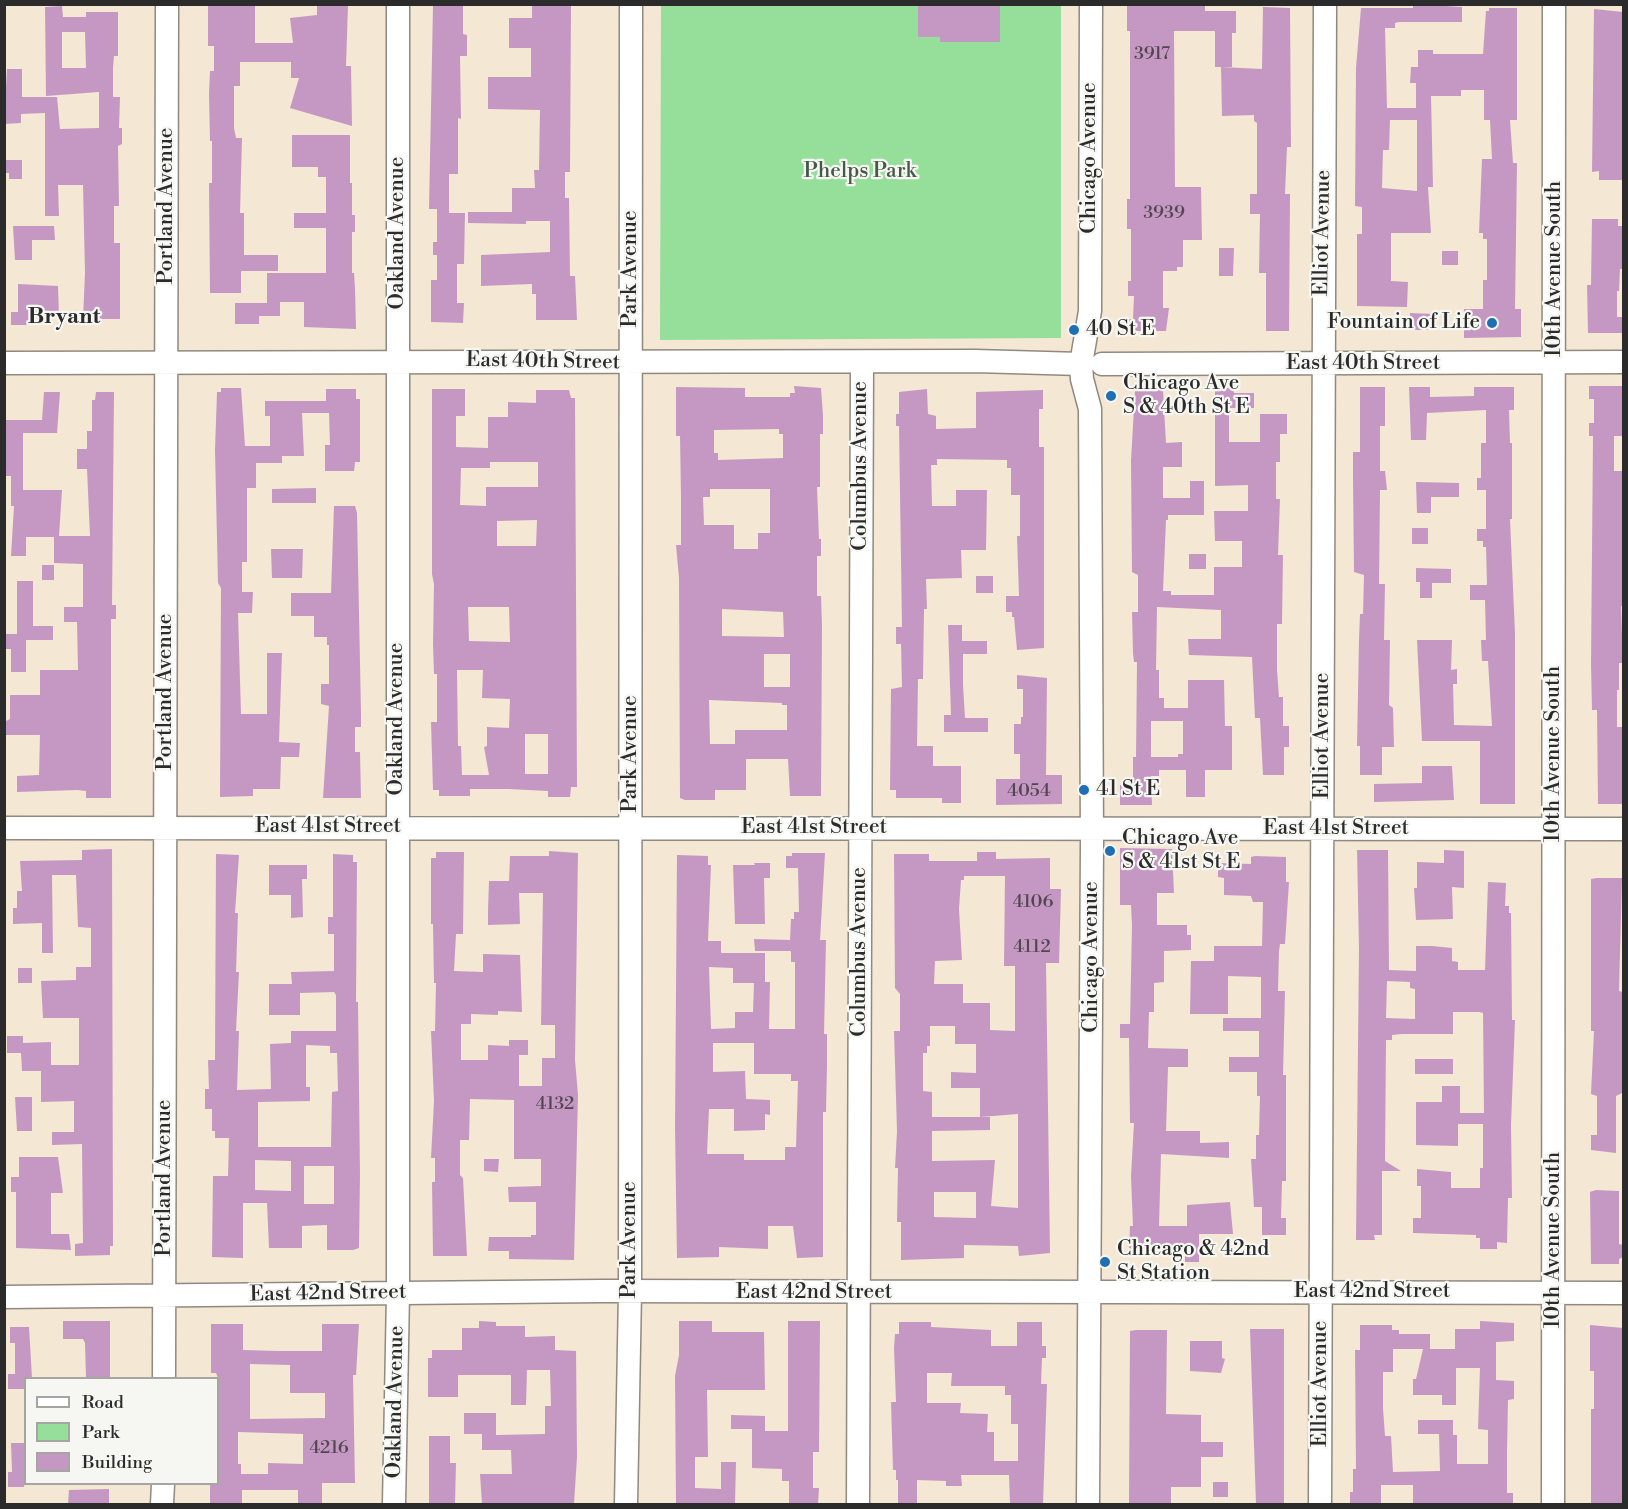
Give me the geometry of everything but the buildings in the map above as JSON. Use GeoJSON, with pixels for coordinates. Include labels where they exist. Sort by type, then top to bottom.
{"type":"FeatureCollection","features":[{"type":"Feature","properties":{"kind":"street","name":"Portland Avenue"},"geometry":{"type":"LineString","coordinates":[[164,1377],[167,4]]}},
{"type":"Feature","properties":{"kind":"street","name":"Oakland Avenue"},"geometry":{"type":"LineString","coordinates":[[394,1504],[398,1293],[398,4]]}},
{"type":"Feature","properties":{"kind":"street","name":"Park Avenue"},"geometry":{"type":"LineString","coordinates":[[626,1504],[630,1292],[631,4]]}},
{"type":"Feature","properties":{"kind":"street","name":"Chicago Avenue"},"geometry":{"type":"LineString","coordinates":[[1088,1504],[1092,829],[1090,409],[1082,379],[1091,364],[1091,4]]}},
{"type":"Feature","properties":{"kind":"street","name":"Elliot Avenue"},"geometry":{"type":"LineString","coordinates":[[1320,1504],[1324,363],[1322,348],[1325,4]]}},
{"type":"Feature","properties":{"kind":"street","name":"10th Avenue South"},"geometry":{"type":"LineString","coordinates":[[1553,1504],[1554,4]]}},
{"type":"Feature","properties":{"kind":"street","name":"East 40th Street"},"geometry":{"type":"LineString","coordinates":[[4,363],[1623,362]]}},
{"type":"Feature","properties":{"kind":"street","name":"Columbus Avenue"},"geometry":{"type":"LineString","coordinates":[[858,1504],[862,363]]}},
{"type":"Feature","properties":{"kind":"street","name":"East 41st Street"},"geometry":{"type":"LineString","coordinates":[[4,828],[165,826],[1623,830]]}},
{"type":"Feature","properties":{"kind":"street","name":"East 42nd Street"},"geometry":{"type":"LineString","coordinates":[[4,1297],[630,1292],[1623,1293]]}},
{"type":"Feature","properties":{"kind":"street"},"geometry":{"type":"LineString","coordinates":[[162,1504],[163,1485]]}},
{"type":"Feature","properties":{"kind":"green space","name":"Phelps Park"},"geometry":{"type":"Polygon","coordinates":[[[661,5],[1061,5],[1061,338],[660,340],[661,5]]]}},
{"type":"Feature","properties":{"kind":"place","name":"Fountain of Life"},"geometry":{"type":"Point","coordinates":[1492,323]}},
{"type":"Feature","properties":{"kind":"place","name":"40 St E"},"geometry":{"type":"Point","coordinates":[1074,330]}},
{"type":"Feature","properties":{"kind":"place","name":"Chicago Ave S & 40th St E"},"geometry":{"type":"Point","coordinates":[1111,396]}},
{"type":"Feature","properties":{"kind":"place","name":"41 St E"},"geometry":{"type":"Point","coordinates":[1084,790]}},
{"type":"Feature","properties":{"kind":"place","name":"Chicago Ave S & 41st St E"},"geometry":{"type":"Point","coordinates":[1110,851]}},
{"type":"Feature","properties":{"kind":"place","name":"Chicago & 42nd St Station"},"geometry":{"type":"Point","coordinates":[1105,1262]}},
{"type":"Feature","properties":{"kind":"district","name":"Bryant"},"geometry":{"type":"Point","coordinates":[64,318]}}]}
